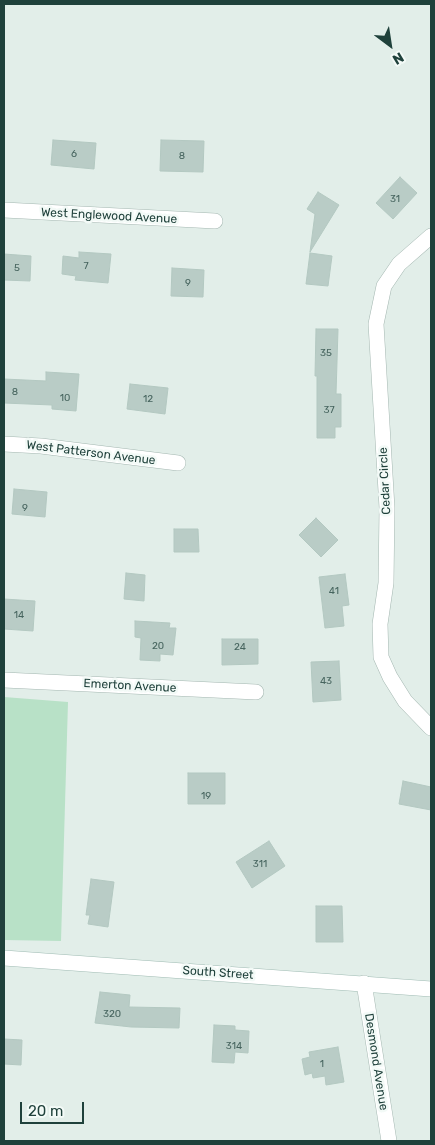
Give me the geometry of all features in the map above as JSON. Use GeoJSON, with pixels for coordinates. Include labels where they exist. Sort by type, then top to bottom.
{"type":"FeatureCollection","features":[{"type":"Feature","properties":{"kind":"street","name":"West Englewood Avenue"},"geometry":{"type":"LineString","coordinates":[[4,210],[215,221]]}},
{"type":"Feature","properties":{"kind":"street","name":"Cedar Circle"},"geometry":{"type":"LineString","coordinates":[[431,236],[399,264],[384,286],[376,324],[387,508],[386,583],[380,624],[381,657],[390,677],[405,701],[431,728]]}},
{"type":"Feature","properties":{"kind":"street","name":"West Patterson Avenue"},"geometry":{"type":"LineString","coordinates":[[4,444],[41,446],[178,463]]}},
{"type":"Feature","properties":{"kind":"street","name":"Emerton Avenue"},"geometry":{"type":"LineString","coordinates":[[4,680],[256,692]]}},
{"type":"Feature","properties":{"kind":"street","name":"South Street"},"geometry":{"type":"LineString","coordinates":[[4,958],[431,989]]}},
{"type":"Feature","properties":{"kind":"street","name":"Desmond Avenue"},"geometry":{"type":"LineString","coordinates":[[364,983],[390,1141]]}},
{"type":"Feature","properties":{"kind":"green space"},"geometry":{"type":"Polygon","coordinates":[[[4,697],[68,702],[61,941],[4,940],[4,697]]]}},
{"type":"Feature","properties":{"kind":"building"},"geometry":{"type":"Polygon","coordinates":[[[53,140],[96,143],[94,169],[51,165],[53,140]]]}},
{"type":"Feature","properties":{"kind":"building"},"geometry":{"type":"Polygon","coordinates":[[[161,140],[204,141],[203,172],[160,171],[161,140]]]}},
{"type":"Feature","properties":{"kind":"building"},"geometry":{"type":"Polygon","coordinates":[[[400,177],[417,193],[393,219],[376,203],[400,177]]]}},
{"type":"Feature","properties":{"kind":"building"},"geometry":{"type":"Polygon","coordinates":[[[318,192],[339,205],[310,252],[315,214],[307,209],[318,192]]]}},
{"type":"Feature","properties":{"kind":"building"},"geometry":{"type":"Polygon","coordinates":[[[79,252],[111,254],[108,283],[75,280],[76,276],[62,274],[63,256],[79,258],[79,252]]]}},
{"type":"Feature","properties":{"kind":"building"},"geometry":{"type":"Polygon","coordinates":[[[310,253],[332,256],[328,286],[306,284],[310,253]]]}},
{"type":"Feature","properties":{"kind":"building"},"geometry":{"type":"Polygon","coordinates":[[[4,254],[31,256],[30,281],[4,280],[4,254]]]}},
{"type":"Feature","properties":{"kind":"building"},"geometry":{"type":"Polygon","coordinates":[[[172,268],[204,270],[203,297],[171,296],[172,268]]]}},
{"type":"Feature","properties":{"kind":"building"},"geometry":{"type":"Polygon","coordinates":[[[316,329],[338,329],[336,394],[341,394],[341,427],[335,427],[335,438],[317,438],[316,329]]]}},
{"type":"Feature","properties":{"kind":"building"},"geometry":{"type":"Polygon","coordinates":[[[46,372],[79,374],[76,411],[52,409],[52,405],[4,403],[4,379],[46,381],[46,372]]]}},
{"type":"Feature","properties":{"kind":"building"},"geometry":{"type":"Polygon","coordinates":[[[130,384],[168,388],[165,414],[127,409],[130,384]]]}},
{"type":"Feature","properties":{"kind":"building"},"geometry":{"type":"Polygon","coordinates":[[[14,489],[47,492],[45,517],[12,514],[14,489]]]}},
{"type":"Feature","properties":{"kind":"building"},"geometry":{"type":"Polygon","coordinates":[[[316,518],[338,540],[321,557],[299,535],[316,518]]]}},
{"type":"Feature","properties":{"kind":"building"},"geometry":{"type":"Polygon","coordinates":[[[174,529],[198,529],[199,552],[174,552],[174,529]]]}},
{"type":"Feature","properties":{"kind":"building"},"geometry":{"type":"Polygon","coordinates":[[[126,573],[145,575],[144,601],[124,599],[126,573]]]}},
{"type":"Feature","properties":{"kind":"building"},"geometry":{"type":"Polygon","coordinates":[[[345,574],[349,605],[342,606],[344,626],[325,628],[319,577],[345,574]]]}},
{"type":"Feature","properties":{"kind":"building"},"geometry":{"type":"Polygon","coordinates":[[[4,599],[35,601],[33,631],[4,629],[4,599]]]}},
{"type":"Feature","properties":{"kind":"building"},"geometry":{"type":"Polygon","coordinates":[[[135,621],[170,623],[169,628],[176,628],[173,655],[160,654],[160,661],[140,660],[141,638],[135,637],[135,621]]]}},
{"type":"Feature","properties":{"kind":"building"},"geometry":{"type":"Polygon","coordinates":[[[222,639],[258,639],[258,664],[222,665],[222,639]]]}},
{"type":"Feature","properties":{"kind":"building"},"geometry":{"type":"Polygon","coordinates":[[[339,661],[341,700],[313,702],[311,662],[339,661]]]}},
{"type":"Feature","properties":{"kind":"building"},"geometry":{"type":"Polygon","coordinates":[[[188,773],[225,773],[225,804],[188,804],[188,773]]]}},
{"type":"Feature","properties":{"kind":"building"},"geometry":{"type":"Polygon","coordinates":[[[403,781],[431,787],[431,810],[399,804],[403,781]]]}},
{"type":"Feature","properties":{"kind":"building"},"geometry":{"type":"Polygon","coordinates":[[[269,841],[285,866],[252,888],[236,862],[269,841]]]}},
{"type":"Feature","properties":{"kind":"building"},"geometry":{"type":"Polygon","coordinates":[[[91,879],[114,882],[108,927],[88,924],[90,915],[86,915],[91,879]]]}},
{"type":"Feature","properties":{"kind":"building"},"geometry":{"type":"Polygon","coordinates":[[[316,906],[342,906],[343,942],[316,942],[316,906]]]}},
{"type":"Feature","properties":{"kind":"building"},"geometry":{"type":"Polygon","coordinates":[[[100,992],[130,995],[129,1007],[180,1008],[179,1028],[131,1027],[95,1023],[100,992]]]}},
{"type":"Feature","properties":{"kind":"building"},"geometry":{"type":"Polygon","coordinates":[[[214,1025],[235,1026],[235,1030],[249,1031],[248,1053],[235,1052],[234,1063],[212,1062],[214,1025]]]}},
{"type":"Feature","properties":{"kind":"building"},"geometry":{"type":"Polygon","coordinates":[[[4,1039],[22,1040],[21,1065],[4,1064],[4,1039]]]}},
{"type":"Feature","properties":{"kind":"building"},"geometry":{"type":"Polygon","coordinates":[[[338,1047],[344,1082],[326,1085],[325,1076],[313,1078],[312,1073],[305,1075],[302,1059],[310,1057],[309,1052],[338,1047]]]}}]}
